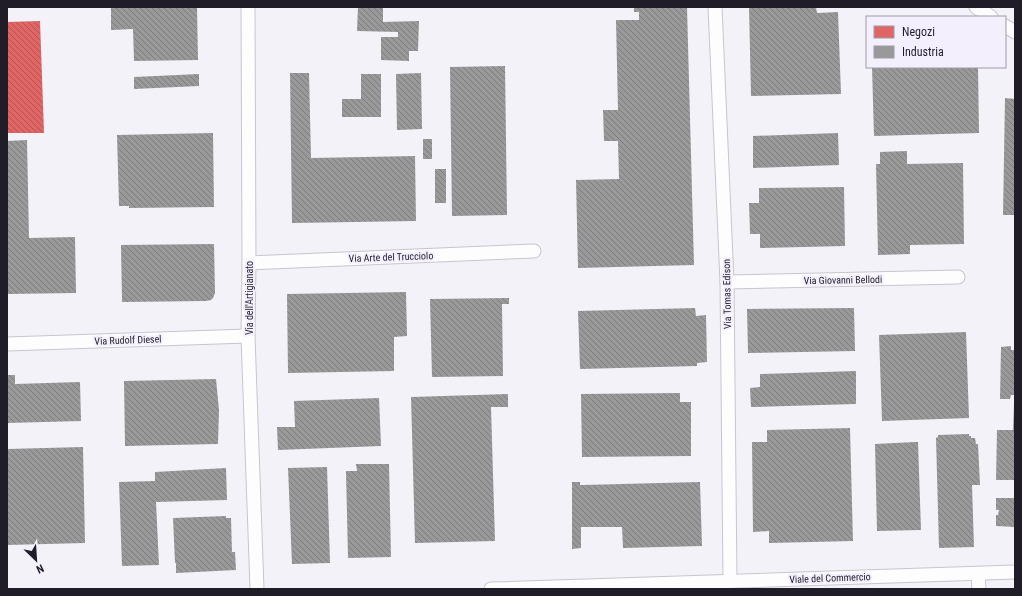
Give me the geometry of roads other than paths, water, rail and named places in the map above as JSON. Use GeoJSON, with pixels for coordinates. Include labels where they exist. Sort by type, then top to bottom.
{"type":"FeatureCollection","features":[{"type":"Feature","properties":{"kind":"street","name":"Via dell'Artigianato"},"geometry":{"type":"LineString","coordinates":[[248,7],[248,336],[258,589]]}},
{"type":"Feature","properties":{"kind":"street","name":"Via Tomas Edison"},"geometry":{"type":"LineString","coordinates":[[715,7],[727,282],[730,581]]}},
{"type":"Feature","properties":{"kind":"street"},"geometry":{"type":"LineString","coordinates":[[976,7],[990,16]]}},
{"type":"Feature","properties":{"kind":"street"},"geometry":{"type":"LineString","coordinates":[[1006,27],[1015,32]]}},
{"type":"Feature","properties":{"kind":"street","name":"Via Arte del Trucciolo"},"geometry":{"type":"LineString","coordinates":[[249,263],[534,251]]}},
{"type":"Feature","properties":{"kind":"street","name":"Via Giovanni Bellodi"},"geometry":{"type":"LineString","coordinates":[[727,282],[958,277]]}},
{"type":"Feature","properties":{"kind":"street","name":"Via Rudolf Diesel"},"geometry":{"type":"LineString","coordinates":[[7,344],[248,336]]}},
{"type":"Feature","properties":{"kind":"street","name":"Viale del Commercio"},"geometry":{"type":"LineString","coordinates":[[491,589],[586,588],[730,581],[1015,572]]}},
{"type":"Feature","properties":{"kind":"street"},"geometry":{"type":"LineString","coordinates":[[978,574],[979,589]]}}]}
